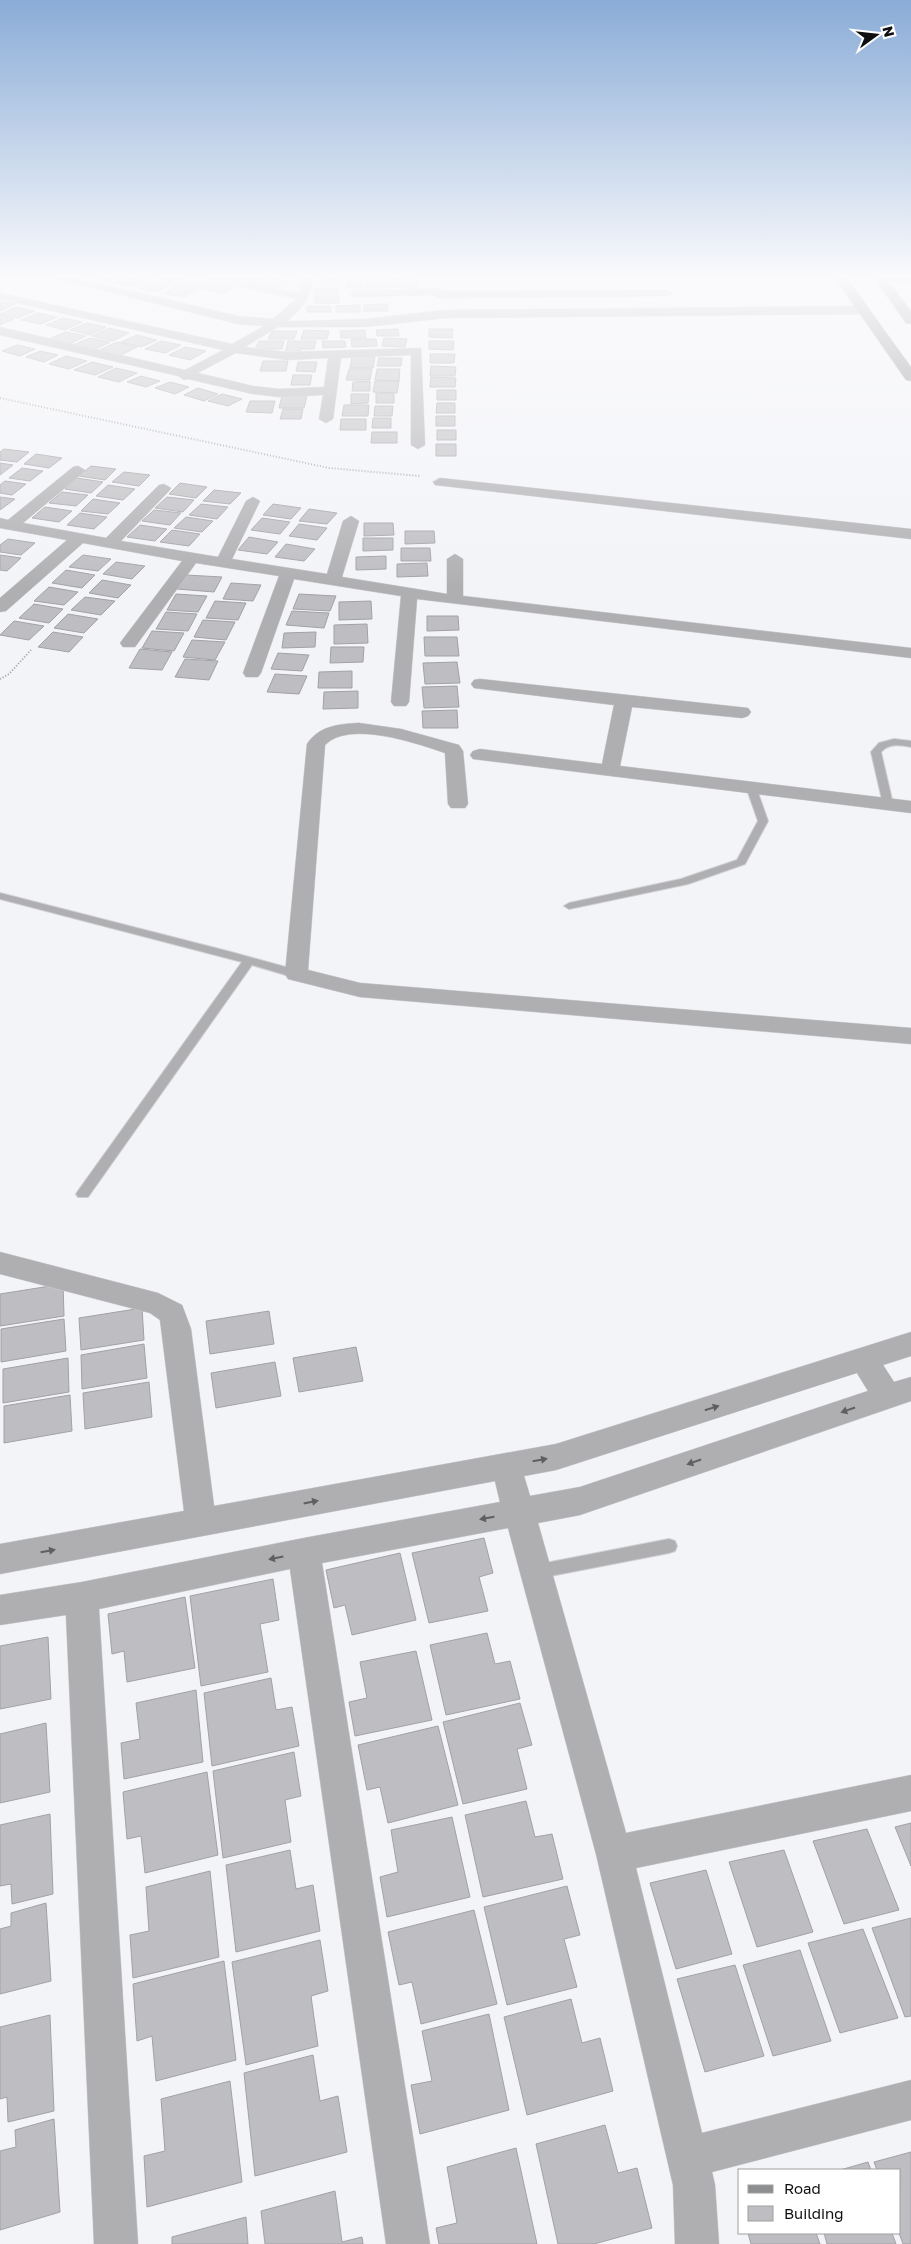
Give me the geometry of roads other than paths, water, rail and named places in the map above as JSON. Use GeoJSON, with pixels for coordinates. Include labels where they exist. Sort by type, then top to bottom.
{"type":"FeatureCollection","features":[{"type":"Feature","properties":{"kind":"street"},"geometry":{"type":"LineString","coordinates":[[199,379],[279,393],[329,391]]}},
{"type":"Feature","properties":{"kind":"street"},"geometry":{"type":"LineString","coordinates":[[326,419],[331,379]]}},
{"type":"Feature","properties":{"kind":"street"},"geometry":{"type":"LineString","coordinates":[[418,446],[419,379]]}},
{"type":"Feature","properties":{"kind":"street"},"geometry":{"type":"LineString","coordinates":[[6,524],[78,470]]}},
{"type":"Feature","properties":{"kind":"street"},"geometry":{"type":"LineString","coordinates":[[440,482],[911,534]]}},
{"type":"Feature","properties":{"kind":"street"},"geometry":{"type":"LineString","coordinates":[[110,543],[164,488]]}},
{"type":"Feature","properties":{"kind":"street"},"geometry":{"type":"LineString","coordinates":[[223,562],[253,501]]}},
{"type":"Feature","properties":{"kind":"street"},"geometry":{"type":"LineString","coordinates":[[334,580],[351,521]]}},
{"type":"Feature","properties":{"kind":"street"},"geometry":{"type":"LineString","coordinates":[[6,524],[78,539],[456,600],[911,653]]}},
{"type":"Feature","properties":{"kind":"street"},"geometry":{"type":"LineString","coordinates":[[0,607],[78,539]]}},
{"type":"Feature","properties":{"kind":"street"},"geometry":{"type":"LineString","coordinates":[[129,643],[192,558]]}},
{"type":"Feature","properties":{"kind":"street"},"geometry":{"type":"LineString","coordinates":[[455,559],[456,600]]}},
{"type":"Feature","properties":{"kind":"street"},"geometry":{"type":"LineString","coordinates":[[252,673],[288,573]]}},
{"type":"Feature","properties":{"kind":"street"},"geometry":{"type":"LineString","coordinates":[[400,702],[409,593]]}},
{"type":"Feature","properties":{"kind":"street"},"geometry":{"type":"LineString","coordinates":[[480,684],[624,701],[742,712]]}},
{"type":"Feature","properties":{"kind":"street"},"geometry":{"type":"LineString","coordinates":[[610,770],[624,701]]}},
{"type":"Feature","properties":{"kind":"street"},"geometry":{"type":"LineString","coordinates":[[458,804],[454,751],[452,749],[417,738],[368,729],[334,730],[318,739],[305,850],[296,974],[360,990],[911,1036]]}},
{"type":"Feature","properties":{"kind":"street"},"geometry":{"type":"LineString","coordinates":[[480,755],[911,808]]}},
{"type":"Feature","properties":{"kind":"street"},"geometry":{"type":"LineString","coordinates":[[0,1263],[158,1304],[172,1312],[177,1328],[201,1523]]}},
{"type":"Feature","properties":{"kind":"street"},"geometry":{"type":"LineString","coordinates":[[0,1559],[556,1457],[911,1344]]}},
{"type":"Feature","properties":{"kind":"street"},"geometry":{"type":"LineString","coordinates":[[0,1610],[82,1597],[304,1552],[580,1501],[899,1393],[863,1360]]}},
{"type":"Feature","properties":{"kind":"street"},"geometry":{"type":"LineString","coordinates":[[506,1466],[614,1854],[694,2185],[697,2244]]}},
{"type":"Feature","properties":{"kind":"street"},"geometry":{"type":"LineString","coordinates":[[304,1552],[408,2244]]}},
{"type":"Feature","properties":{"kind":"street"},"geometry":{"type":"LineString","coordinates":[[82,1597],[116,2244]]}},
{"type":"Feature","properties":{"kind":"street"},"geometry":{"type":"LineString","coordinates":[[614,1854],[911,1793]]}},
{"type":"Feature","properties":{"kind":"street"},"geometry":{"type":"LineString","coordinates":[[687,2158],[911,2100]]}},
{"type":"Feature","properties":{"kind":"lane"},"geometry":{"type":"LineString","coordinates":[[888,804],[876,752],[882,745],[894,742],[911,744]]}},
{"type":"Feature","properties":{"kind":"lane"},"geometry":{"type":"LineString","coordinates":[[569,906],[684,882],[742,862],[763,821],[751,787]]}},
{"type":"Feature","properties":{"kind":"lane"},"geometry":{"type":"LineString","coordinates":[[0,896],[296,974]]}},
{"type":"Feature","properties":{"kind":"lane"},"geometry":{"type":"LineString","coordinates":[[82,1194],[249,961]]}},
{"type":"Feature","properties":{"kind":"lane"},"geometry":{"type":"LineString","coordinates":[[535,1572],[669,1546]]}}]}
